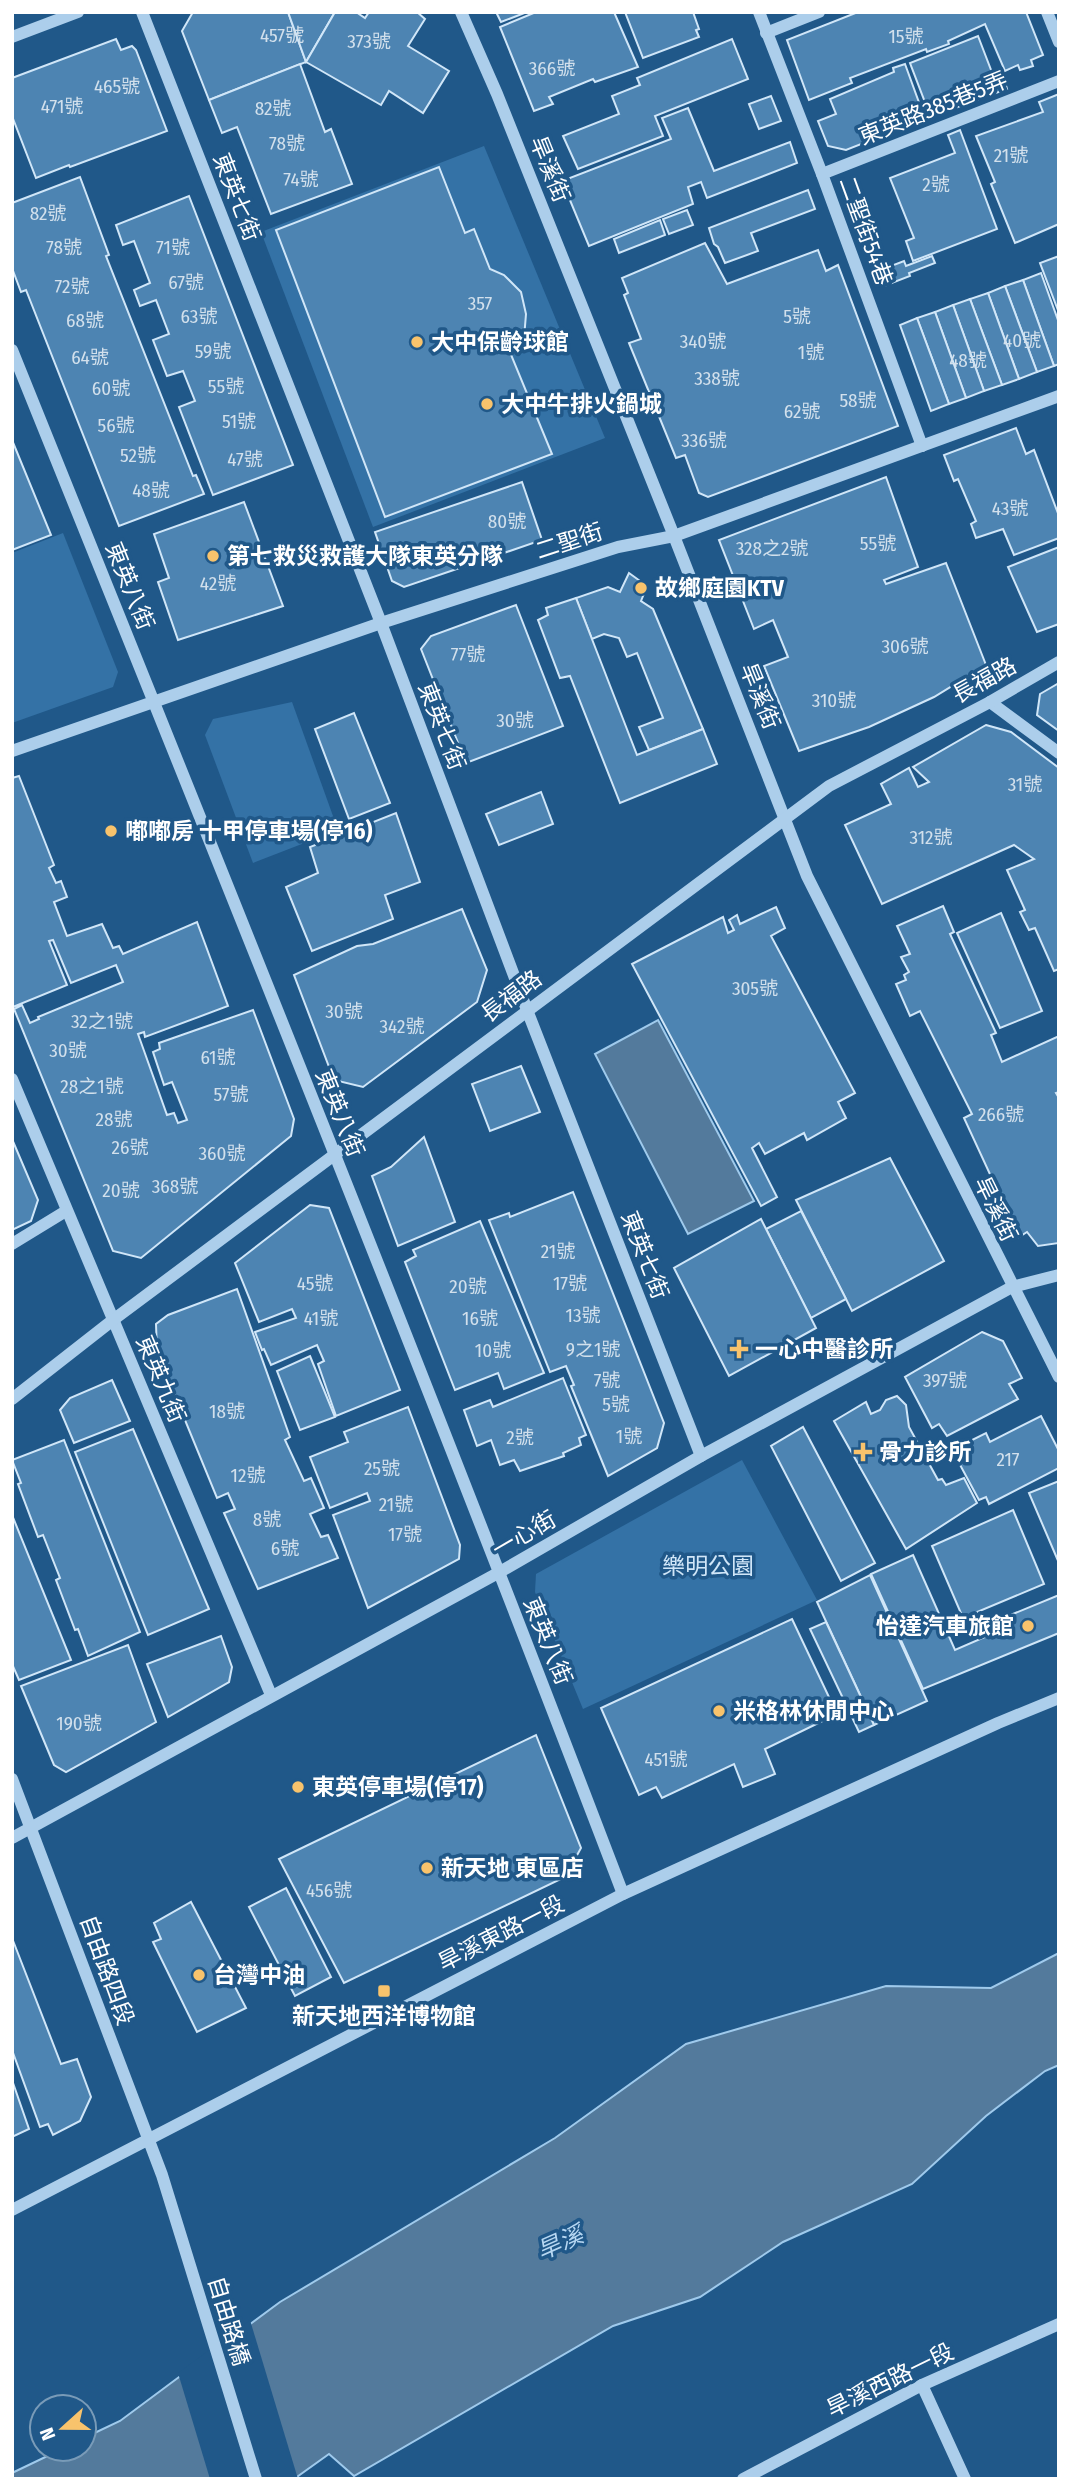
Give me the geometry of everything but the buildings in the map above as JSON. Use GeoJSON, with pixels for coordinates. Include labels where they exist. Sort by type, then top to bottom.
{"type":"FeatureCollection","features":[{"type":"Feature","properties":{"kind":"street"},"geometry":{"type":"LineString","coordinates":[[12,37],[78,12]]}},
{"type":"Feature","properties":{"kind":"street","name":"東英七街"},"geometry":{"type":"LineString","coordinates":[[142,12],[381,623],[527,1010],[701,1456]]}},
{"type":"Feature","properties":{"kind":"street","name":"旱溪街"},"geometry":{"type":"LineString","coordinates":[[461,12],[497,94],[786,817],[807,876],[1059,1377]]}},
{"type":"Feature","properties":{"kind":"street","name":"二聖街54巷"},"geometry":{"type":"LineString","coordinates":[[759,12],[922,446]]}},
{"type":"Feature","properties":{"kind":"street"},"geometry":{"type":"LineString","coordinates":[[766,33],[819,12]]}},
{"type":"Feature","properties":{"kind":"street"},"geometry":{"type":"LineString","coordinates":[[1047,12],[1059,42]]}},
{"type":"Feature","properties":{"kind":"street","name":"東英路385巷5弄"},"geometry":{"type":"LineString","coordinates":[[822,174],[1059,81]]}},
{"type":"Feature","properties":{"kind":"street","name":"東英八街"},"geometry":{"type":"LineString","coordinates":[[12,350],[334,1155],[623,1894]]}},
{"type":"Feature","properties":{"kind":"street","name":"二聖街"},"geometry":{"type":"LineString","coordinates":[[12,751],[381,623],[618,547],[674,536],[1059,396]]}},
{"type":"Feature","properties":{"kind":"street","name":"長福路"},"geometry":{"type":"LineString","coordinates":[[12,1399],[113,1320],[829,786],[990,702],[1059,662]]}},
{"type":"Feature","properties":{"kind":"street"},"geometry":{"type":"LineString","coordinates":[[990,702],[1059,753]]}},
{"type":"Feature","properties":{"kind":"street","name":"東英九街"},"geometry":{"type":"LineString","coordinates":[[12,1079],[271,1695]]}},
{"type":"Feature","properties":{"kind":"street"},"geometry":{"type":"LineString","coordinates":[[12,1244],[66,1211]]}},
{"type":"Feature","properties":{"kind":"street","name":"一心街"},"geometry":{"type":"LineString","coordinates":[[12,1838],[498,1573],[701,1456],[1012,1287],[1059,1275]]}},
{"type":"Feature","properties":{"kind":"street","name":"旱溪東路一段"},"geometry":{"type":"LineString","coordinates":[[12,2210],[623,1894],[998,1723],[1059,1698]]}},
{"type":"Feature","properties":{"kind":"street","name":"自由路四段"},"geometry":{"type":"LineString","coordinates":[[12,1779],[162,2175]]}},
{"type":"Feature","properties":{"kind":"street","name":"自由路橋"},"geometry":{"type":"LineString","coordinates":[[162,2175],[256,2479]]}},
{"type":"Feature","properties":{"kind":"street","name":"旱溪西路一段"},"geometry":{"type":"LineString","coordinates":[[743,2479],[922,2385],[1059,2324]]}},
{"type":"Feature","properties":{"kind":"street"},"geometry":{"type":"LineString","coordinates":[[922,2385],[965,2479]]}},
{"type":"Feature","properties":{"kind":"green space","name":"大中保齡球館"},"geometry":{"type":"Polygon","coordinates":[[[484,146],[605,438],[373,527],[261,232],[484,146]]]}},
{"type":"Feature","properties":{"kind":"green space"},"geometry":{"type":"Polygon","coordinates":[[[63,533],[118,672],[113,687],[12,723],[12,553],[63,533]]]}},
{"type":"Feature","properties":{"kind":"green space"},"geometry":{"type":"Polygon","coordinates":[[[292,702],[338,830],[253,863],[205,735],[213,719],[292,702]]]}},
{"type":"Feature","properties":{"kind":"green space","name":"樂明公園"},"geometry":{"type":"Polygon","coordinates":[[[742,1460],[817,1600],[583,1709],[535,1592],[536,1574],[742,1460]]]}},
{"type":"Feature","properties":{"kind":"water"},"geometry":{"type":"Polygon","coordinates":[[[658,1020],[754,1201],[688,1234],[595,1054],[658,1020]]]}},
{"type":"Feature","properties":{"kind":"water","name":"旱溪"},"geometry":{"type":"Polygon","coordinates":[[[1059,1953],[1059,2065],[1045,2071],[986,2116],[912,2184],[783,2242],[700,2297],[613,2326],[354,2476],[329,2454],[294,2479],[12,2479],[12,2473],[33,2463],[98,2463],[98,2431],[120,2421],[280,2302],[555,2138],[686,2044],[886,1986],[991,1988],[1059,1953]]]}},
{"type":"Feature","properties":{"kind":"pier"},"geometry":{"type":"Polygon","coordinates":[[[250,2320],[298,2479],[210,2479],[178,2373],[250,2320]]]}},
{"type":"Feature","properties":{"kind":"place","name":"大中保齡球館"},"geometry":{"type":"Point","coordinates":[417,342]}},
{"type":"Feature","properties":{"kind":"place","name":"大中牛排火鍋城"},"geometry":{"type":"Point","coordinates":[487,404]}},
{"type":"Feature","properties":{"kind":"place","name":"第七救災救護大隊東英分隊"},"geometry":{"type":"Point","coordinates":[213,556]}},
{"type":"Feature","properties":{"kind":"place","name":"故鄉庭園KTV"},"geometry":{"type":"Point","coordinates":[641,588]}},
{"type":"Feature","properties":{"kind":"place","name":"嘟嘟房 十甲停車場(停16)"},"geometry":{"type":"Point","coordinates":[111,831]}},
{"type":"Feature","properties":{"kind":"place","name":"一心中醫診所"},"geometry":{"type":"Point","coordinates":[739,1349]}},
{"type":"Feature","properties":{"kind":"place","name":"骨力診所"},"geometry":{"type":"Point","coordinates":[863,1452]}},
{"type":"Feature","properties":{"kind":"place","name":"怡達汽車旅館"},"geometry":{"type":"Point","coordinates":[1028,1626]}},
{"type":"Feature","properties":{"kind":"place","name":"米格林休閒中心"},"geometry":{"type":"Point","coordinates":[719,1711]}},
{"type":"Feature","properties":{"kind":"place","name":"東英停車場(停17)"},"geometry":{"type":"Point","coordinates":[298,1787]}},
{"type":"Feature","properties":{"kind":"place","name":"新天地 東區店"},"geometry":{"type":"Point","coordinates":[427,1868]}},
{"type":"Feature","properties":{"kind":"place","name":"台灣中油"},"geometry":{"type":"Point","coordinates":[199,1975]}},
{"type":"Feature","properties":{"kind":"place","name":"新天地西洋博物館"},"geometry":{"type":"Point","coordinates":[384,1991]}}]}
